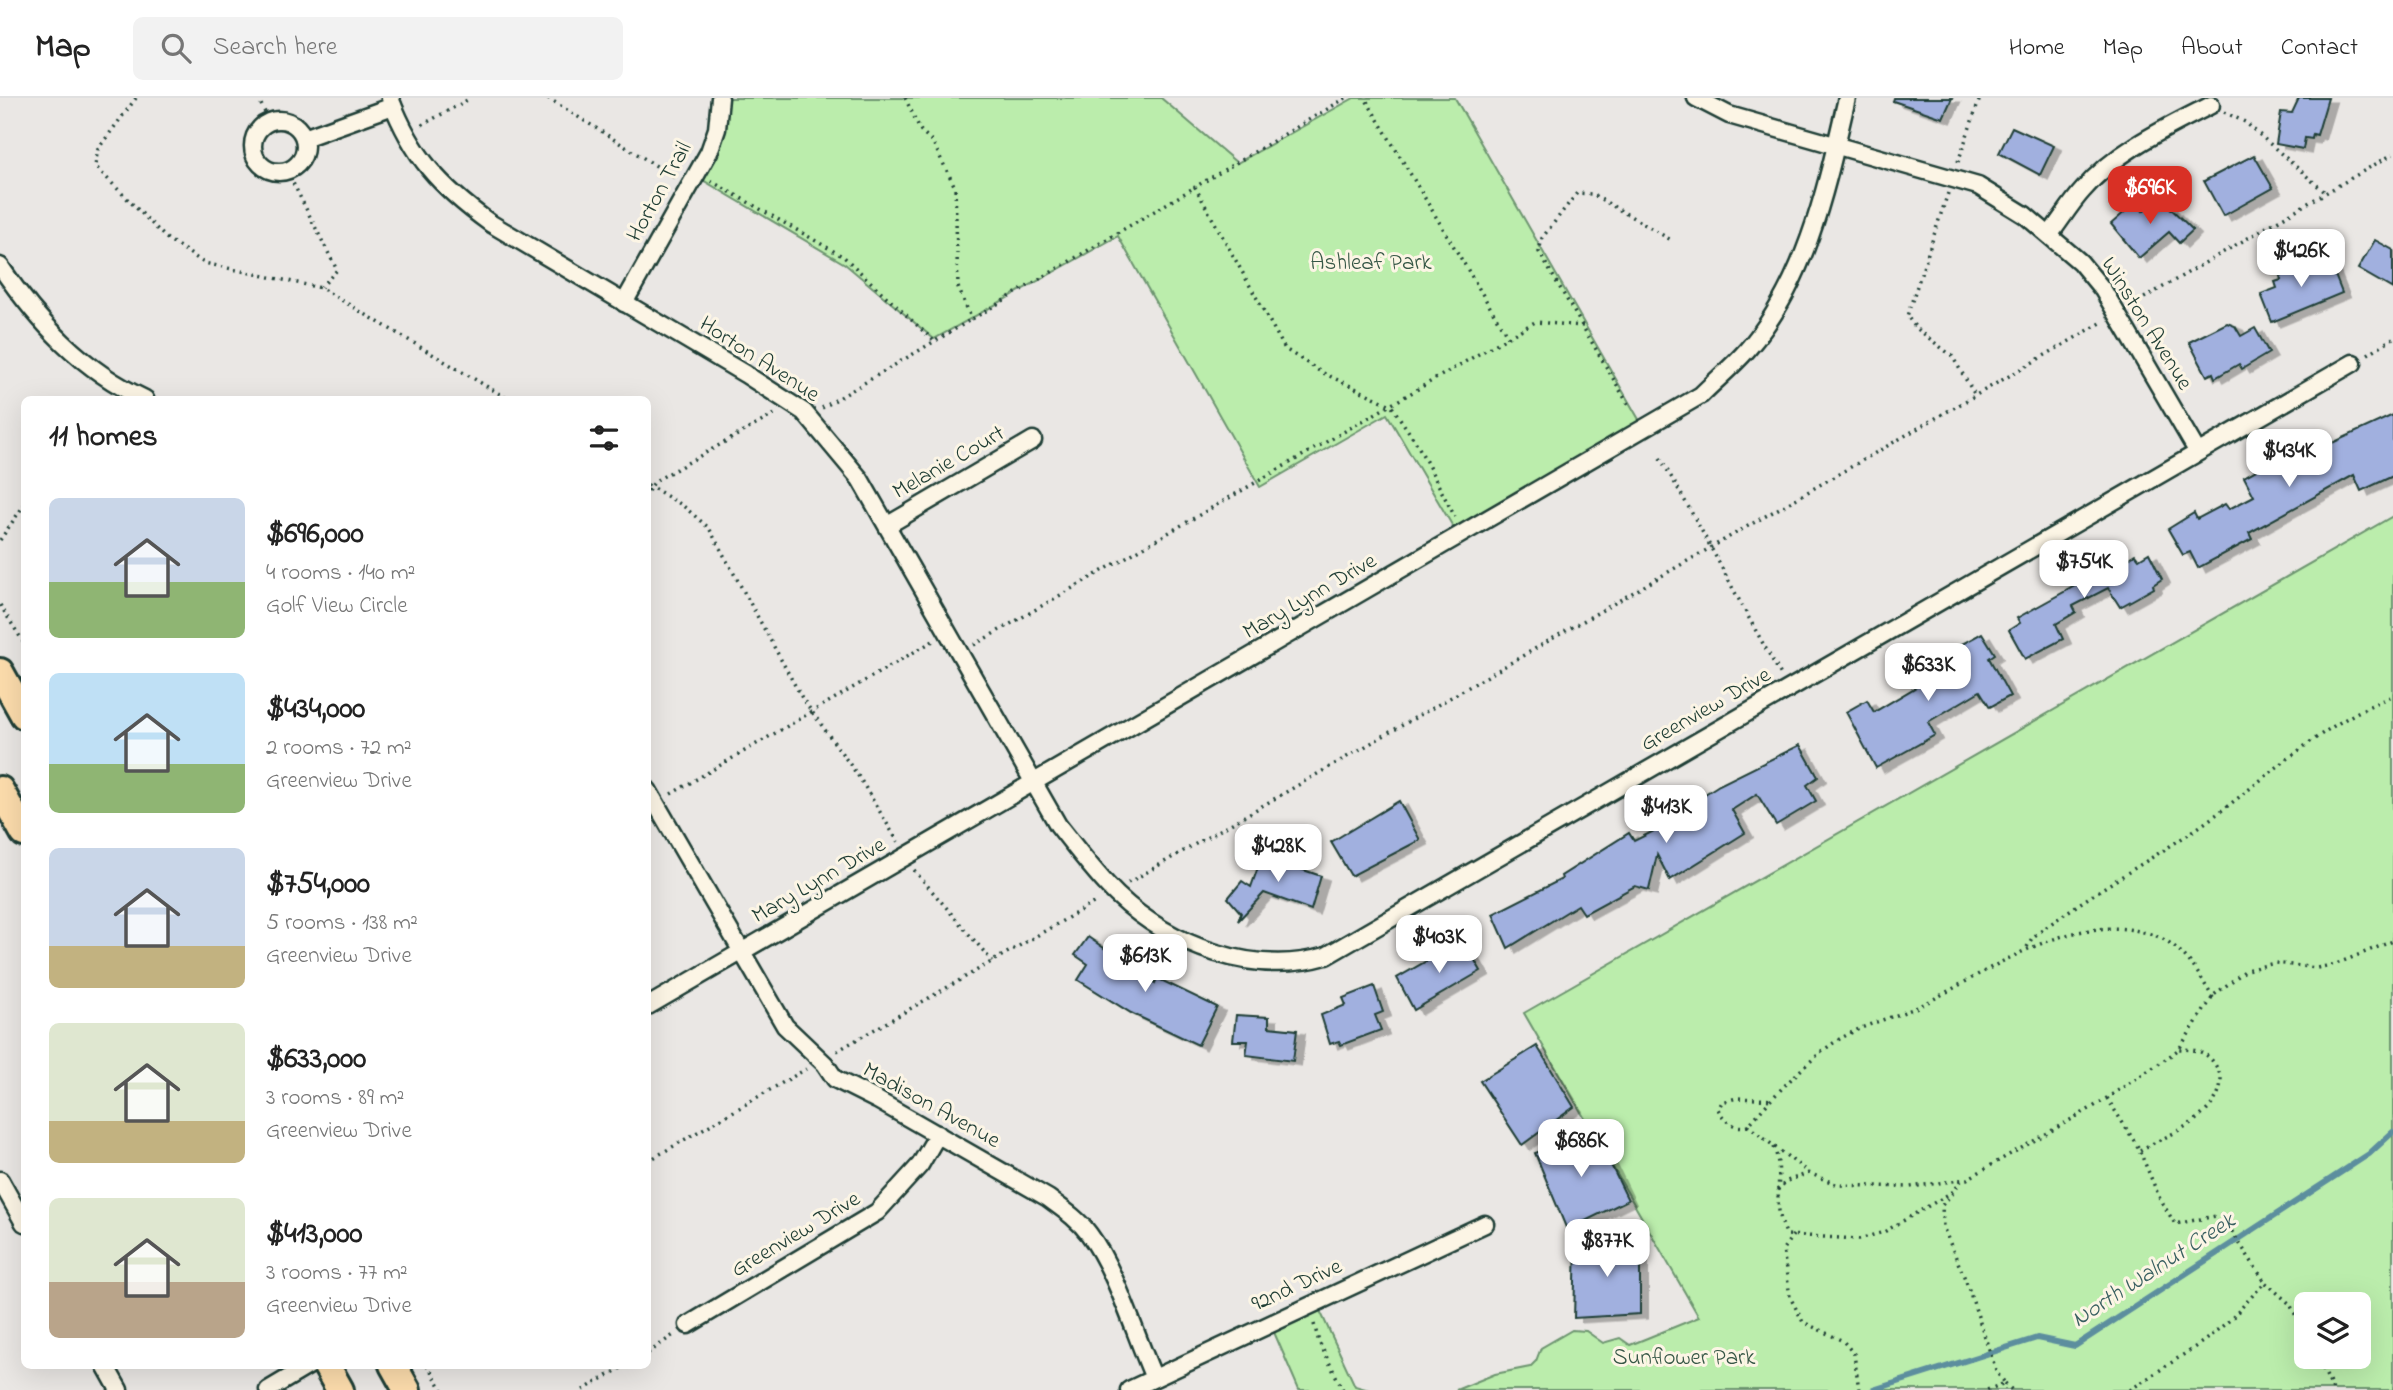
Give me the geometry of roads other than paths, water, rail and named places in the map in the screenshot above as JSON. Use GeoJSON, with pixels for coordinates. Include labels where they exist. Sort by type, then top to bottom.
{"type":"FeatureCollection","features":[{"type":"Feature","properties":{"kind":"main road"},"geometry":{"type":"LineString","coordinates":[[0,672],[21,710]]}},
{"type":"Feature","properties":{"kind":"main road"},"geometry":{"type":"LineString","coordinates":[[0,790],[21,828]]}},
{"type":"Feature","properties":{"kind":"main road"},"geometry":{"type":"LineString","coordinates":[[328,1369],[340,1390]]}},
{"type":"Feature","properties":{"kind":"main road"},"geometry":{"type":"LineString","coordinates":[[395,1369],[407,1390]]}},
{"type":"Feature","properties":{"kind":"street","name":"Horton Trail"},"geometry":{"type":"LineString","coordinates":[[624,303],[693,181],[717,129],[720,98]]}},
{"type":"Feature","properties":{"kind":"street","name":"Winston Avenue"},"geometry":{"type":"LineString","coordinates":[[1696,98],[1729,115],[1978,186],[2025,215],[2080,262],[2118,313],[2197,451]]}},
{"type":"Feature","properties":{"kind":"street","name":"Mary Lynn Drive"},"geometry":{"type":"LineString","coordinates":[[651,1004],[1701,395],[1748,349],[1784,295],[1827,185],[1847,98]]}},
{"type":"Feature","properties":{"kind":"street","name":"Horton Avenue"},"geometry":{"type":"LineString","coordinates":[[391,102],[405,135],[421,162],[453,196],[490,223],[800,410],[860,479],[1058,825],[1082,855]]}},
{"type":"Feature","properties":{"kind":"street"},"geometry":{"type":"LineString","coordinates":[[304,138],[391,102]]}},
{"type":"Feature","properties":{"kind":"street"},"geometry":{"type":"LineString","coordinates":[[2050,234],[2082,190],[2102,171],[2151,136],[2211,105]]}},
{"type":"Feature","properties":{"kind":"street"},"geometry":{"type":"LineString","coordinates":[[269,121],[292,122],[304,138],[302,159],[287,171],[271,171],[254,156],[252,147],[256,132],[269,121]]}},
{"type":"Feature","properties":{"kind":"street"},"geometry":{"type":"LineString","coordinates":[[0,266],[51,333],[106,377],[140,396]]}},
{"type":"Feature","properties":{"kind":"street","name":"Greenview Drive"},"geometry":{"type":"LineString","coordinates":[[1082,855],[1114,891],[1161,928],[1210,951],[1279,964],[1326,956],[2353,363]]}},
{"type":"Feature","properties":{"kind":"street","name":"Melanie Court"},"geometry":{"type":"LineString","coordinates":[[888,525],[1033,440]]}},
{"type":"Feature","properties":{"kind":"street","name":"Madison Avenue"},"geometry":{"type":"LineString","coordinates":[[651,797],[785,1026],[820,1060],[835,1079],[938,1134],[1048,1198],[1072,1215],[1089,1234],[1102,1256],[1154,1378]]}},
{"type":"Feature","properties":{"kind":"street","name":"Greenview Drive"},"geometry":{"type":"LineString","coordinates":[[688,1325],[877,1212],[914,1173],[938,1134]]}},
{"type":"Feature","properties":{"kind":"street"},"geometry":{"type":"LineString","coordinates":[[2,1187],[21,1218]]}},
{"type":"Feature","properties":{"kind":"street","name":"92nd Drive"},"geometry":{"type":"LineString","coordinates":[[1129,1390],[1485,1224]]}},
{"type":"Feature","properties":{"kind":"street"},"geometry":{"type":"LineString","coordinates":[[107,1369],[119,1390]]}},
{"type":"Feature","properties":{"kind":"street"},"geometry":{"type":"LineString","coordinates":[[268,1390],[303,1369]]}},
{"type":"Feature","properties":{"kind":"waterway","name":"North Walnut Creek"},"geometry":{"type":"LineString","coordinates":[[1873,1390],[2037,1338],[2075,1346],[2369,1154],[2393,1132]]}},
{"type":"Feature","properties":{"kind":"park label","name":"Ashleaf Park"},"geometry":{"type":"Point","coordinates":[1371,263]}},
{"type":"Feature","properties":{"kind":"park label","name":"Sunflower Park"},"geometry":{"type":"Point","coordinates":[1684,1358]}}]}
